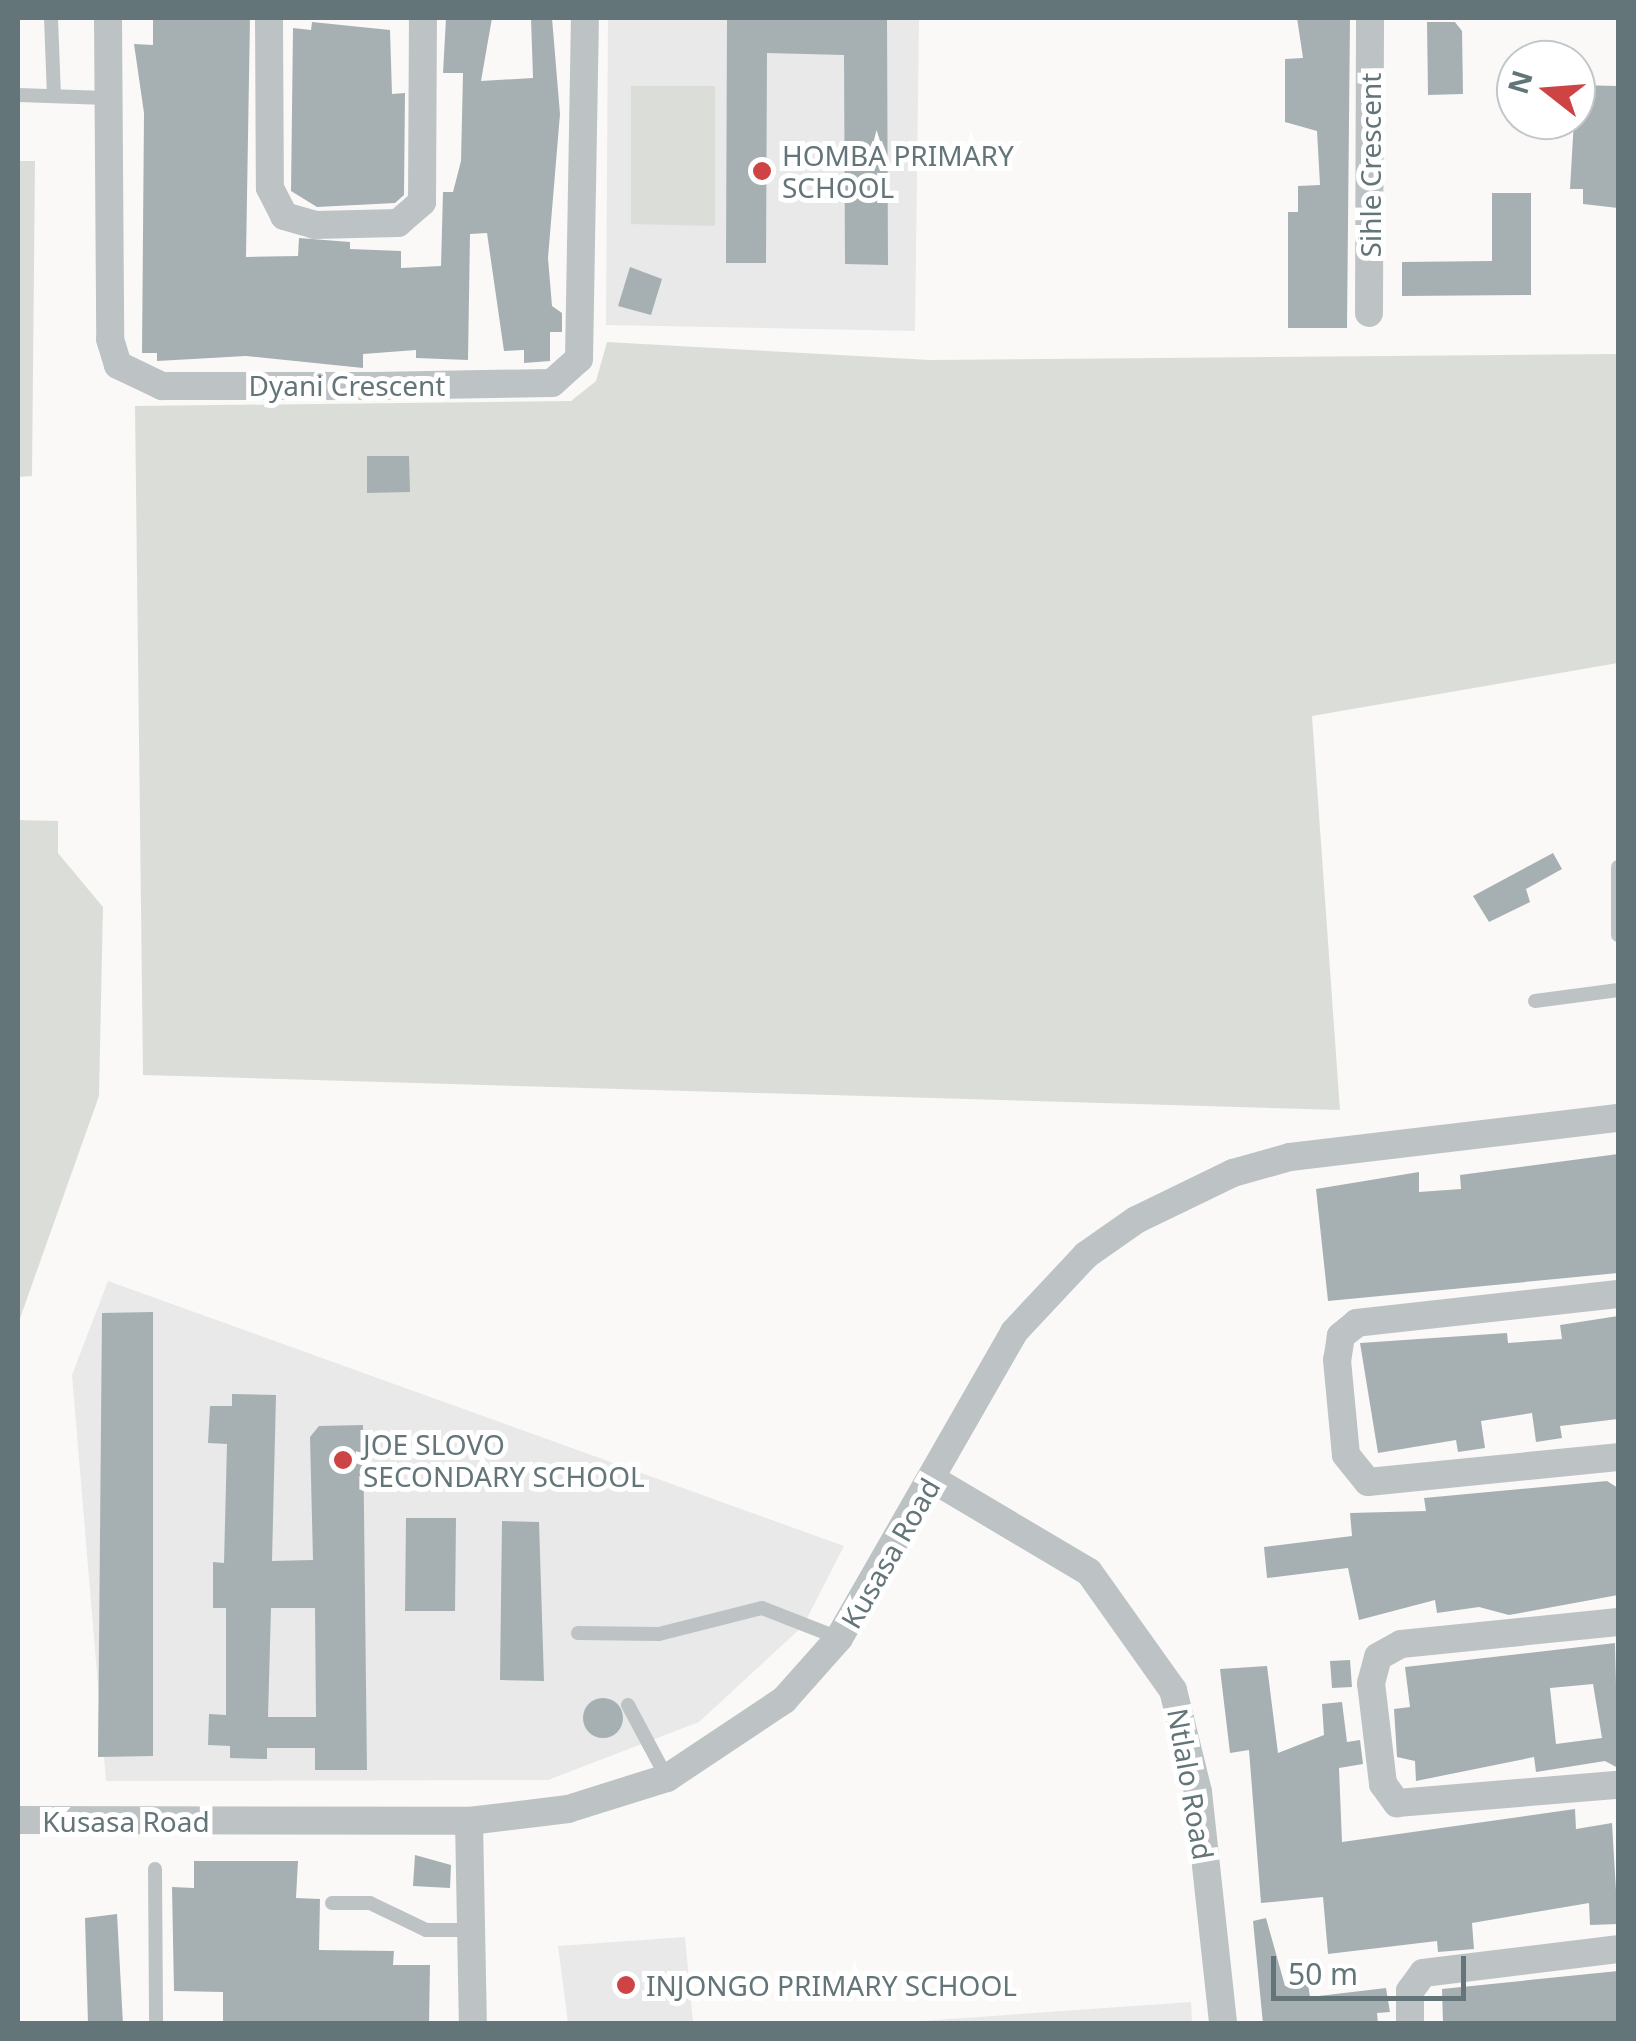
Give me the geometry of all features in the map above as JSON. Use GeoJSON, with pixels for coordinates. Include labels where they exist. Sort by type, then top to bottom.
{"type":"FeatureCollection","features":[{"type":"Feature","properties":{"kind":"street","name":"Dyani Crescent"},"geometry":{"type":"LineString","coordinates":[[108,18],[110,339],[132,378],[162,386],[552,384],[582,350],[585,18]]}},
{"type":"Feature","properties":{"kind":"street"},"geometry":{"type":"LineString","coordinates":[[269,18],[270,188],[284,216],[315,225],[398,222],[422,202],[423,18]]}},
{"type":"Feature","properties":{"kind":"street","name":"Sihle Crescent"},"geometry":{"type":"LineString","coordinates":[[1369,313],[1370,18]]}},
{"type":"Feature","properties":{"kind":"street","name":"Kusasa Road"},"geometry":{"type":"LineString","coordinates":[[18,1820],[469,1822],[568,1809],[668,1778],[784,1700],[840,1638],[934,1480],[981,1383],[1042,1296],[1086,1255],[1179,1198],[1290,1157],[1618,1118]]}},
{"type":"Feature","properties":{"kind":"street"},"geometry":{"type":"LineString","coordinates":[[1618,1294],[1357,1323],[1341,1336],[1337,1360],[1346,1454],[1368,1482],[1618,1457]]}},
{"type":"Feature","properties":{"kind":"street","name":"Ntlalo Road"},"geometry":{"type":"LineString","coordinates":[[934,1480],[1089,1572],[1173,1690],[1198,1792],[1223,2024]]}},
{"type":"Feature","properties":{"kind":"street"},"geometry":{"type":"LineString","coordinates":[[1618,1622],[1401,1644],[1378,1657],[1371,1683],[1383,1784],[1397,1803],[1618,1785]]}},
{"type":"Feature","properties":{"kind":"street"},"geometry":{"type":"LineString","coordinates":[[469,1822],[473,2024]]}},
{"type":"Feature","properties":{"kind":"street"},"geometry":{"type":"LineString","coordinates":[[1410,2024],[1410,1991],[1423,1973],[1618,1950]]}},
{"type":"Feature","properties":{"kind":"lane"},"geometry":{"type":"LineString","coordinates":[[51,18],[54,96]]}},
{"type":"Feature","properties":{"kind":"lane"},"geometry":{"type":"LineString","coordinates":[[18,95],[108,98]]}},
{"type":"Feature","properties":{"kind":"lane"},"geometry":{"type":"LineString","coordinates":[[1618,868],[1618,935]]}},
{"type":"Feature","properties":{"kind":"lane"},"geometry":{"type":"LineString","coordinates":[[1535,1002],[1618,990]]}},
{"type":"Feature","properties":{"kind":"lane"},"geometry":{"type":"LineString","coordinates":[[578,1634],[659,1634],[762,1608],[840,1638]]}},
{"type":"Feature","properties":{"kind":"lane"},"geometry":{"type":"LineString","coordinates":[[628,1705],[668,1778]]}},
{"type":"Feature","properties":{"kind":"lane"},"geometry":{"type":"LineString","coordinates":[[155,1869],[156,2024]]}},
{"type":"Feature","properties":{"kind":"lane"},"geometry":{"type":"LineString","coordinates":[[332,1904],[370,1904],[426,1930],[471,1930]]}},
{"type":"Feature","properties":{"kind":"shaded area","name":"HOMBA PRIMARY SCHOOL"},"geometry":{"type":"Polygon","coordinates":[[[608,18],[919,18],[915,331],[606,325],[608,18]]]}},
{"type":"Feature","properties":{"kind":"shaded area"},"geometry":{"type":"Polygon","coordinates":[[[631,86],[715,86],[715,226],[631,224],[631,86]]]}},
{"type":"Feature","properties":{"kind":"shaded area"},"geometry":{"type":"Polygon","coordinates":[[[18,161],[35,161],[32,476],[18,477],[18,161]]]}},
{"type":"Feature","properties":{"kind":"shaded area"},"geometry":{"type":"Polygon","coordinates":[[[607,342],[930,360],[1618,354],[1618,663],[1312,716],[1340,1110],[143,1075],[135,406],[571,401],[596,381],[607,342]]]}},
{"type":"Feature","properties":{"kind":"shaded area"},"geometry":{"type":"Polygon","coordinates":[[[18,820],[58,821],[58,853],[103,907],[99,1096],[18,1324],[18,820]]]}},
{"type":"Feature","properties":{"kind":"shaded area","name":"JOE SLOVO SECONDARY SCHOOL"},"geometry":{"type":"Polygon","coordinates":[[[108,1281],[844,1546],[803,1626],[699,1722],[548,1780],[106,1781],[72,1375],[108,1281]]]}},
{"type":"Feature","properties":{"kind":"shaded area","name":"INJONGO PRIMARY SCHOOL"},"geometry":{"type":"Polygon","coordinates":[[[685,1937],[693,2023],[568,2023],[558,1946],[685,1937]]]}},
{"type":"Feature","properties":{"kind":"shaded area","name":"INJONGO PRIMARY SCHOOL"},"geometry":{"type":"Polygon","coordinates":[[[1191,2002],[1192,2023],[894,2023],[1191,2002]]]}},
{"type":"Feature","properties":{"kind":"building"},"geometry":{"type":"Polygon","coordinates":[[[153,18],[250,18],[246,257],[298,256],[299,238],[350,242],[350,249],[401,251],[401,268],[441,266],[443,192],[453,192],[461,161],[463,73],[443,73],[446,18],[492,18],[481,81],[533,78],[531,18],[552,18],[560,114],[548,258],[552,306],[562,313],[562,332],[550,332],[550,361],[524,363],[524,350],[504,351],[487,233],[470,234],[468,360],[416,358],[416,350],[363,354],[363,368],[246,356],[157,361],[157,353],[142,353],[144,113],[134,44],[153,45],[153,18]]]}},
{"type":"Feature","properties":{"kind":"building"},"geometry":{"type":"Polygon","coordinates":[[[727,18],[887,18],[888,265],[845,264],[844,55],[767,53],[766,263],[726,263],[727,18]]]}},
{"type":"Feature","properties":{"kind":"building"},"geometry":{"type":"Polygon","coordinates":[[[1297,18],[1350,18],[1347,328],[1288,328],[1288,212],[1298,212],[1298,186],[1320,185],[1317,131],[1285,122],[1285,59],[1303,58],[1297,18]]]}},
{"type":"Feature","properties":{"kind":"building"},"geometry":{"type":"Polygon","coordinates":[[[312,22],[390,30],[392,94],[405,93],[404,195],[395,203],[317,207],[291,191],[293,28],[311,30],[312,22]]]}},
{"type":"Feature","properties":{"kind":"building"},"geometry":{"type":"Polygon","coordinates":[[[1427,22],[1455,22],[1462,31],[1463,94],[1428,95],[1427,22]]]}},
{"type":"Feature","properties":{"kind":"building"},"geometry":{"type":"Polygon","coordinates":[[[1596,85],[1618,86],[1618,208],[1583,204],[1583,189],[1570,189],[1573,140],[1596,140],[1596,85]]]}},
{"type":"Feature","properties":{"kind":"building"},"geometry":{"type":"Polygon","coordinates":[[[1492,193],[1531,193],[1531,295],[1402,296],[1402,262],[1492,261],[1492,193]]]}},
{"type":"Feature","properties":{"kind":"building"},"geometry":{"type":"Polygon","coordinates":[[[630,267],[662,279],[651,315],[618,306],[630,267]]]}},
{"type":"Feature","properties":{"kind":"building"},"geometry":{"type":"Polygon","coordinates":[[[367,456],[409,456],[410,492],[367,493],[367,456]]]}},
{"type":"Feature","properties":{"kind":"building"},"geometry":{"type":"Polygon","coordinates":[[[1553,853],[1562,869],[1526,889],[1530,902],[1489,922],[1473,896],[1553,853]]]}},
{"type":"Feature","properties":{"kind":"building"},"geometry":{"type":"Polygon","coordinates":[[[1618,1154],[1618,1273],[1328,1301],[1316,1189],[1419,1172],[1419,1192],[1461,1189],[1460,1175],[1618,1154]]]}},
{"type":"Feature","properties":{"kind":"building"},"geometry":{"type":"Polygon","coordinates":[[[153,1312],[153,1756],[98,1757],[102,1313],[153,1312]]]}},
{"type":"Feature","properties":{"kind":"building"},"geometry":{"type":"Polygon","coordinates":[[[1618,1316],[1618,1419],[1560,1426],[1562,1438],[1536,1442],[1532,1413],[1481,1421],[1485,1448],[1458,1452],[1456,1440],[1378,1453],[1360,1343],[1507,1333],[1508,1343],[1562,1339],[1560,1325],[1618,1316]]]}},
{"type":"Feature","properties":{"kind":"building"},"geometry":{"type":"Polygon","coordinates":[[[232,1394],[276,1395],[272,1561],[313,1560],[310,1437],[319,1426],[363,1425],[367,1770],[315,1770],[315,1748],[267,1748],[267,1759],[230,1758],[230,1746],[208,1745],[209,1714],[226,1715],[226,1608],[213,1608],[213,1562],[224,1563],[227,1444],[208,1443],[210,1406],[232,1406],[232,1394]],[[271,1608],[268,1717],[316,1717],[315,1608],[271,1608]]]}},
{"type":"Feature","properties":{"kind":"building"},"geometry":{"type":"Polygon","coordinates":[[[1607,1481],[1618,1488],[1618,1595],[1509,1615],[1479,1607],[1437,1613],[1435,1600],[1359,1620],[1348,1568],[1267,1578],[1264,1547],[1352,1536],[1350,1513],[1426,1511],[1424,1498],[1607,1481]]]}},
{"type":"Feature","properties":{"kind":"building"},"geometry":{"type":"Polygon","coordinates":[[[406,1518],[456,1518],[455,1611],[405,1611],[406,1518]]]}},
{"type":"Feature","properties":{"kind":"building"},"geometry":{"type":"Polygon","coordinates":[[[502,1521],[539,1522],[544,1681],[500,1680],[502,1521]]]}},
{"type":"Feature","properties":{"kind":"building"},"geometry":{"type":"Polygon","coordinates":[[[1615,1643],[1618,1768],[1605,1761],[1536,1772],[1534,1757],[1416,1781],[1415,1761],[1397,1757],[1394,1709],[1410,1707],[1405,1667],[1615,1643]],[[1593,1684],[1550,1688],[1556,1744],[1602,1738],[1593,1684]]]}},
{"type":"Feature","properties":{"kind":"building"},"geometry":{"type":"Polygon","coordinates":[[[1350,1660],[1352,1687],[1332,1688],[1330,1661],[1350,1660]]]}},
{"type":"Feature","properties":{"kind":"building"},"geometry":{"type":"Polygon","coordinates":[[[1267,1666],[1278,1753],[1324,1735],[1322,1704],[1342,1702],[1347,1742],[1360,1740],[1363,1764],[1339,1768],[1342,1842],[1575,1809],[1576,1829],[1612,1823],[1618,1924],[1590,1925],[1589,1903],[1472,1923],[1474,1949],[1438,1952],[1437,1941],[1328,1954],[1323,1897],[1261,1903],[1249,1750],[1230,1753],[1220,1669],[1267,1666]]]}},
{"type":"Feature","properties":{"kind":"building"},"geometry":{"type":"Polygon","coordinates":[[[603,1698],[617,1704],[623,1718],[617,1732],[603,1738],[589,1732],[583,1718],[589,1704],[603,1698]]]}},
{"type":"Feature","properties":{"kind":"building"},"geometry":{"type":"Polygon","coordinates":[[[415,1855],[451,1865],[450,1888],[413,1886],[415,1855]]]}},
{"type":"Feature","properties":{"kind":"building"},"geometry":{"type":"Polygon","coordinates":[[[194,1861],[298,1861],[296,1898],[320,1899],[319,1950],[394,1951],[393,1965],[430,1965],[429,2024],[223,2024],[223,1992],[174,1991],[172,1887],[194,1888],[194,1861]]]}},
{"type":"Feature","properties":{"kind":"building"},"geometry":{"type":"Polygon","coordinates":[[[117,1914],[123,2024],[88,2024],[85,1918],[117,1914]]]}},
{"type":"Feature","properties":{"kind":"building"},"geometry":{"type":"Polygon","coordinates":[[[1266,1918],[1285,1986],[1308,1984],[1310,1997],[1386,1988],[1390,2012],[1377,2013],[1378,2024],[1263,2024],[1253,1921],[1266,1918]]]}},
{"type":"Feature","properties":{"kind":"building"},"geometry":{"type":"Polygon","coordinates":[[[1618,1971],[1618,2024],[1443,2024],[1442,1989],[1618,1971]]]}},
{"type":"Feature","properties":{"kind":"place","name":"HOMBA PRIMARY SCHOOL"},"geometry":{"type":"Point","coordinates":[762,171]}},
{"type":"Feature","properties":{"kind":"place","name":"JOE SLOVO SECONDARY SCHOOL"},"geometry":{"type":"Point","coordinates":[343,1460]}},
{"type":"Feature","properties":{"kind":"place","name":"INJONGO PRIMARY SCHOOL"},"geometry":{"type":"Point","coordinates":[626,1985]}}]}
